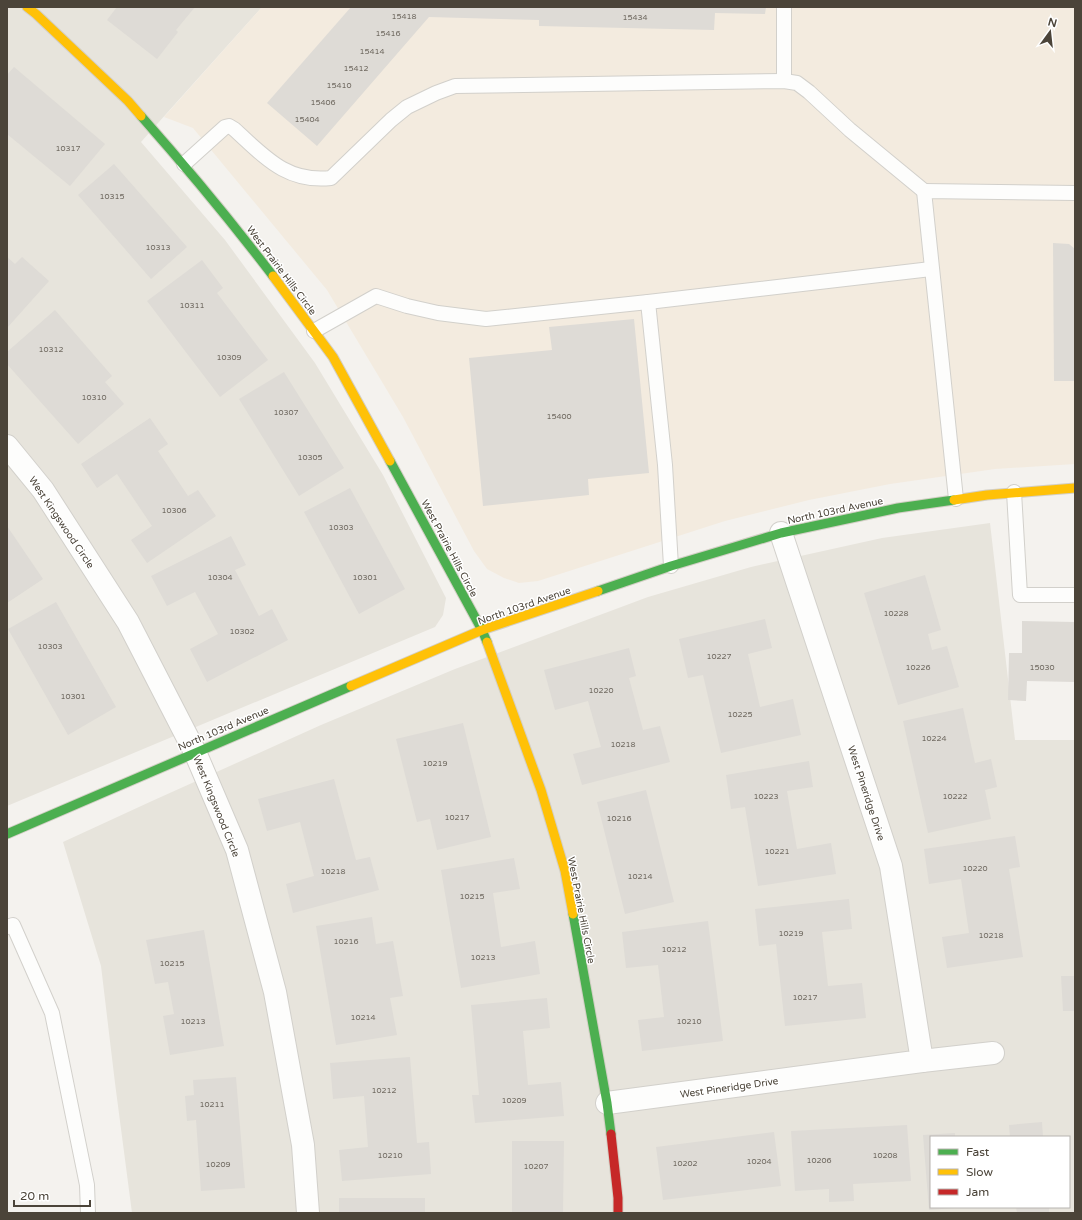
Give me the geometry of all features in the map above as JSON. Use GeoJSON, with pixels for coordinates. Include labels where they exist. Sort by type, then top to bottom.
{"type":"FeatureCollection","features":[{"type":"Feature","properties":{"kind":"street","name":"West Prairie Hills Circle"},"geometry":{"type":"LineString","coordinates":[[35,9],[128,101],[184,164],[238,230],[334,356],[482,630],[541,790],[565,871],[608,1103],[618,1198],[618,1213]]}},
{"type":"Feature","properties":{"kind":"street","name":"West Kingswood Circle"},"geometry":{"type":"LineString","coordinates":[[7,446],[43,490],[128,622],[195,752],[237,850],[275,992],[303,1145],[308,1213]]}},
{"type":"Feature","properties":{"kind":"street","name":"North 103rd Avenue"},"geometry":{"type":"LineString","coordinates":[[7,834],[482,630],[672,566],[781,533],[898,508],[1014,492],[1075,488]]}},
{"type":"Feature","properties":{"kind":"street","name":"West Pineridge Drive"},"geometry":{"type":"LineString","coordinates":[[781,533],[891,866],[922,1061]]}},
{"type":"Feature","properties":{"kind":"street","name":"West Pineridge Drive"},"geometry":{"type":"LineString","coordinates":[[608,1103],[922,1061],[993,1053]]}},
{"type":"Feature","properties":{"kind":"lane"},"geometry":{"type":"LineString","coordinates":[[784,7],[784,81]]}},
{"type":"Feature","properties":{"kind":"lane"},"geometry":{"type":"LineString","coordinates":[[184,164],[225,127],[228,126],[234,129],[278,167],[301,177],[317,180],[330,178],[406,107],[455,86],[784,81],[797,83],[809,92],[850,130],[924,191],[1075,193]]}},
{"type":"Feature","properties":{"kind":"lane"},"geometry":{"type":"LineString","coordinates":[[924,191],[956,499]]}},
{"type":"Feature","properties":{"kind":"lane"},"geometry":{"type":"LineString","coordinates":[[314,331],[376,296],[407,306],[438,313],[486,319],[932,269]]}},
{"type":"Feature","properties":{"kind":"lane"},"geometry":{"type":"LineString","coordinates":[[648,302],[665,465],[672,566]]}},
{"type":"Feature","properties":{"kind":"lane"},"geometry":{"type":"LineString","coordinates":[[1014,492],[1020,595],[1075,595]]}},
{"type":"Feature","properties":{"kind":"lane"},"geometry":{"type":"LineString","coordinates":[[7,927],[13,925],[52,1012],[87,1185],[88,1213]]}},
{"type":"Feature","properties":{"kind":"shaded area"},"geometry":{"type":"Polygon","coordinates":[[[7,7],[262,7],[141,142],[225,240],[315,363],[383,475],[446,598],[443,615],[435,627],[7,806],[7,7]]]}},
{"type":"Feature","properties":{"kind":"shaded area"},"geometry":{"type":"Polygon","coordinates":[[[262,7],[1075,7],[1075,464],[995,469],[890,484],[809,500],[725,521],[538,581],[519,583],[504,578],[487,569],[474,551],[403,417],[327,290],[193,128],[164,117],[262,7]]]}},
{"type":"Feature","properties":{"kind":"shaded area"},"geometry":{"type":"Polygon","coordinates":[[[990,523],[1015,740],[1075,740],[1075,1213],[132,1213],[101,966],[63,842],[321,725],[455,669],[648,597],[751,567],[882,538],[990,523]]]}},
{"type":"Feature","properties":{"kind":"building"},"geometry":{"type":"Polygon","coordinates":[[[117,7],[195,7],[176,30],[178,32],[157,59],[107,20],[117,7]]]}},
{"type":"Feature","properties":{"kind":"building"},"geometry":{"type":"Polygon","coordinates":[[[351,7],[766,7],[765,14],[715,13],[714,30],[539,26],[539,20],[429,17],[317,146],[267,103],[351,7]]]}},
{"type":"Feature","properties":{"kind":"building"},"geometry":{"type":"Polygon","coordinates":[[[14,67],[105,144],[70,186],[7,134],[7,75],[14,67]]]}},
{"type":"Feature","properties":{"kind":"building"},"geometry":{"type":"Polygon","coordinates":[[[114,164],[187,247],[151,279],[78,195],[114,164]]]}},
{"type":"Feature","properties":{"kind":"building"},"geometry":{"type":"Polygon","coordinates":[[[1053,243],[1069,244],[1075,249],[1075,381],[1054,381],[1053,243]]]}},
{"type":"Feature","properties":{"kind":"building"},"geometry":{"type":"Polygon","coordinates":[[[7,257],[15,264],[22,257],[49,281],[7,328],[7,257]]]}},
{"type":"Feature","properties":{"kind":"building"},"geometry":{"type":"Polygon","coordinates":[[[202,260],[223,288],[217,293],[268,360],[220,397],[147,301],[202,260]]]}},
{"type":"Feature","properties":{"kind":"building"},"geometry":{"type":"Polygon","coordinates":[[[55,310],[112,376],[105,382],[124,404],[78,444],[7,364],[7,352],[55,310]]]}},
{"type":"Feature","properties":{"kind":"building"},"geometry":{"type":"Polygon","coordinates":[[[634,319],[649,473],[588,479],[589,495],[483,506],[469,358],[552,350],[549,327],[634,319]]]}},
{"type":"Feature","properties":{"kind":"building"},"geometry":{"type":"Polygon","coordinates":[[[284,372],[344,468],[299,496],[239,399],[284,372]]]}},
{"type":"Feature","properties":{"kind":"building"},"geometry":{"type":"Polygon","coordinates":[[[150,418],[168,444],[158,451],[188,496],[198,490],[216,516],[147,563],[131,540],[152,526],[117,474],[97,488],[81,464],[150,418]]]}},
{"type":"Feature","properties":{"kind":"building"},"geometry":{"type":"Polygon","coordinates":[[[350,488],[405,589],[359,614],[304,512],[350,488]]]}},
{"type":"Feature","properties":{"kind":"building"},"geometry":{"type":"Polygon","coordinates":[[[7,526],[43,579],[7,603],[7,526]]]}},
{"type":"Feature","properties":{"kind":"building"},"geometry":{"type":"Polygon","coordinates":[[[231,536],[246,565],[235,570],[259,616],[272,609],[288,640],[207,682],[190,649],[218,634],[195,592],[167,606],[151,576],[231,536]]]}},
{"type":"Feature","properties":{"kind":"building"},"geometry":{"type":"Polygon","coordinates":[[[925,575],[941,630],[928,634],[932,650],[947,646],[959,687],[898,705],[864,593],[925,575]]]}},
{"type":"Feature","properties":{"kind":"building"},"geometry":{"type":"Polygon","coordinates":[[[56,602],[116,707],[68,735],[8,629],[56,602]]]}},
{"type":"Feature","properties":{"kind":"building"},"geometry":{"type":"Polygon","coordinates":[[[765,619],[772,648],[748,654],[760,707],[793,699],[801,735],[721,753],[703,675],[688,678],[679,639],[765,619]]]}},
{"type":"Feature","properties":{"kind":"building"},"geometry":{"type":"Polygon","coordinates":[[[1022,621],[1075,622],[1075,682],[1027,681],[1026,701],[1008,700],[1009,653],[1022,653],[1022,621]]]}},
{"type":"Feature","properties":{"kind":"building"},"geometry":{"type":"Polygon","coordinates":[[[629,648],[636,676],[629,678],[643,730],[660,726],[670,762],[582,785],[573,754],[601,747],[588,701],[555,710],[544,670],[629,648]]]}},
{"type":"Feature","properties":{"kind":"building"},"geometry":{"type":"Polygon","coordinates":[[[963,708],[975,763],[991,759],[997,787],[985,790],[991,819],[928,833],[903,721],[963,708]]]}},
{"type":"Feature","properties":{"kind":"building"},"geometry":{"type":"Polygon","coordinates":[[[463,723],[491,837],[437,850],[430,819],[417,822],[396,739],[463,723]]]}},
{"type":"Feature","properties":{"kind":"building"},"geometry":{"type":"Polygon","coordinates":[[[809,761],[813,787],[787,791],[797,849],[831,843],[836,874],[758,886],[745,807],[731,809],[726,775],[809,761]]]}},
{"type":"Feature","properties":{"kind":"building"},"geometry":{"type":"Polygon","coordinates":[[[334,779],[356,860],[370,857],[379,890],[293,913],[286,884],[314,876],[300,822],[267,831],[258,799],[334,779]]]}},
{"type":"Feature","properties":{"kind":"building"},"geometry":{"type":"Polygon","coordinates":[[[646,790],[674,902],[625,914],[597,802],[646,790]]]}},
{"type":"Feature","properties":{"kind":"building"},"geometry":{"type":"Polygon","coordinates":[[[1015,836],[1020,867],[1009,869],[1023,957],[947,968],[942,937],[969,933],[961,879],[929,884],[924,849],[1015,836]]]}},
{"type":"Feature","properties":{"kind":"building"},"geometry":{"type":"Polygon","coordinates":[[[514,858],[520,889],[493,893],[501,947],[535,941],[540,974],[461,988],[441,870],[514,858]]]}},
{"type":"Feature","properties":{"kind":"building"},"geometry":{"type":"Polygon","coordinates":[[[849,899],[852,929],[822,932],[828,986],[862,983],[866,1018],[785,1026],[776,944],[759,946],[755,909],[849,899]]]}},
{"type":"Feature","properties":{"kind":"building"},"geometry":{"type":"Polygon","coordinates":[[[372,917],[376,944],[393,941],[403,996],[390,998],[397,1035],[336,1045],[316,926],[372,917]]]}},
{"type":"Feature","properties":{"kind":"building"},"geometry":{"type":"Polygon","coordinates":[[[708,921],[723,1041],[642,1051],[638,1020],[664,1017],[658,965],[626,968],[622,932],[708,921]]]}},
{"type":"Feature","properties":{"kind":"building"},"geometry":{"type":"Polygon","coordinates":[[[204,930],[224,1046],[170,1055],[163,1016],[174,1014],[168,982],[155,984],[146,940],[204,930]]]}},
{"type":"Feature","properties":{"kind":"building"},"geometry":{"type":"Polygon","coordinates":[[[1061,976],[1075,976],[1075,1011],[1063,1011],[1061,976]]]}},
{"type":"Feature","properties":{"kind":"building"},"geometry":{"type":"Polygon","coordinates":[[[547,998],[550,1028],[523,1031],[528,1085],[561,1082],[564,1116],[475,1123],[472,1095],[479,1095],[471,1005],[547,998]]]}},
{"type":"Feature","properties":{"kind":"building"},"geometry":{"type":"Polygon","coordinates":[[[410,1057],[417,1143],[429,1142],[431,1174],[342,1181],[339,1150],[368,1147],[364,1096],[333,1099],[330,1063],[410,1057]]]}},
{"type":"Feature","properties":{"kind":"building"},"geometry":{"type":"Polygon","coordinates":[[[236,1077],[245,1188],[201,1191],[196,1120],[187,1121],[185,1096],[194,1095],[193,1080],[236,1077]]]}},
{"type":"Feature","properties":{"kind":"building"},"geometry":{"type":"Polygon","coordinates":[[[1042,1122],[1043,1136],[1010,1136],[1009,1125],[1042,1122]]]}},
{"type":"Feature","properties":{"kind":"building"},"geometry":{"type":"Polygon","coordinates":[[[907,1125],[911,1181],[853,1184],[854,1201],[829,1202],[829,1189],[795,1191],[791,1131],[907,1125]]]}},
{"type":"Feature","properties":{"kind":"building"},"geometry":{"type":"Polygon","coordinates":[[[774,1132],[781,1186],[663,1200],[656,1147],[774,1132]]]}},
{"type":"Feature","properties":{"kind":"building"},"geometry":{"type":"Polygon","coordinates":[[[955,1133],[955,1136],[930,1136],[930,1208],[954,1208],[929,1210],[923,1135],[955,1133]]]}},
{"type":"Feature","properties":{"kind":"building"},"geometry":{"type":"Polygon","coordinates":[[[512,1141],[564,1141],[563,1213],[512,1213],[512,1141]]]}},
{"type":"Feature","properties":{"kind":"building"},"geometry":{"type":"Polygon","coordinates":[[[339,1198],[425,1198],[425,1213],[339,1213],[339,1198]]]}},
{"type":"Feature","properties":{"kind":"building"},"geometry":{"type":"Polygon","coordinates":[[[1016,1208],[1049,1208],[1049,1212],[1017,1213],[1016,1208]]]}},
{"type":"Feature","properties":{"kind":"traffic: fast"},"geometry":{"type":"LineString","coordinates":[[141,116],[175,155],[273,276]]}},
{"type":"Feature","properties":{"kind":"traffic: fast"},"geometry":{"type":"LineString","coordinates":[[390,461],[482,630],[487,642]]}},
{"type":"Feature","properties":{"kind":"traffic: fast"},"geometry":{"type":"LineString","coordinates":[[598,591],[671,566],[781,533],[898,508],[954,500]]}},
{"type":"Feature","properties":{"kind":"traffic: fast"},"geometry":{"type":"LineString","coordinates":[[7,834],[351,686]]}},
{"type":"Feature","properties":{"kind":"traffic: fast"},"geometry":{"type":"LineString","coordinates":[[573,914],[607,1103],[611,1134]]}},
{"type":"Feature","properties":{"kind":"traffic: slow"},"geometry":{"type":"LineString","coordinates":[[27,7],[128,101],[141,116]]}},
{"type":"Feature","properties":{"kind":"traffic: slow"},"geometry":{"type":"LineString","coordinates":[[273,276],[333,357],[390,461]]}},
{"type":"Feature","properties":{"kind":"traffic: slow"},"geometry":{"type":"LineString","coordinates":[[954,500],[987,495],[1075,488]]}},
{"type":"Feature","properties":{"kind":"traffic: slow"},"geometry":{"type":"LineString","coordinates":[[351,686],[482,630],[598,591]]}},
{"type":"Feature","properties":{"kind":"traffic: slow"},"geometry":{"type":"LineString","coordinates":[[487,642],[541,790],[565,871],[573,914]]}},
{"type":"Feature","properties":{"kind":"traffic: jam"},"geometry":{"type":"LineString","coordinates":[[611,1134],[618,1198],[618,1213]]}}]}
